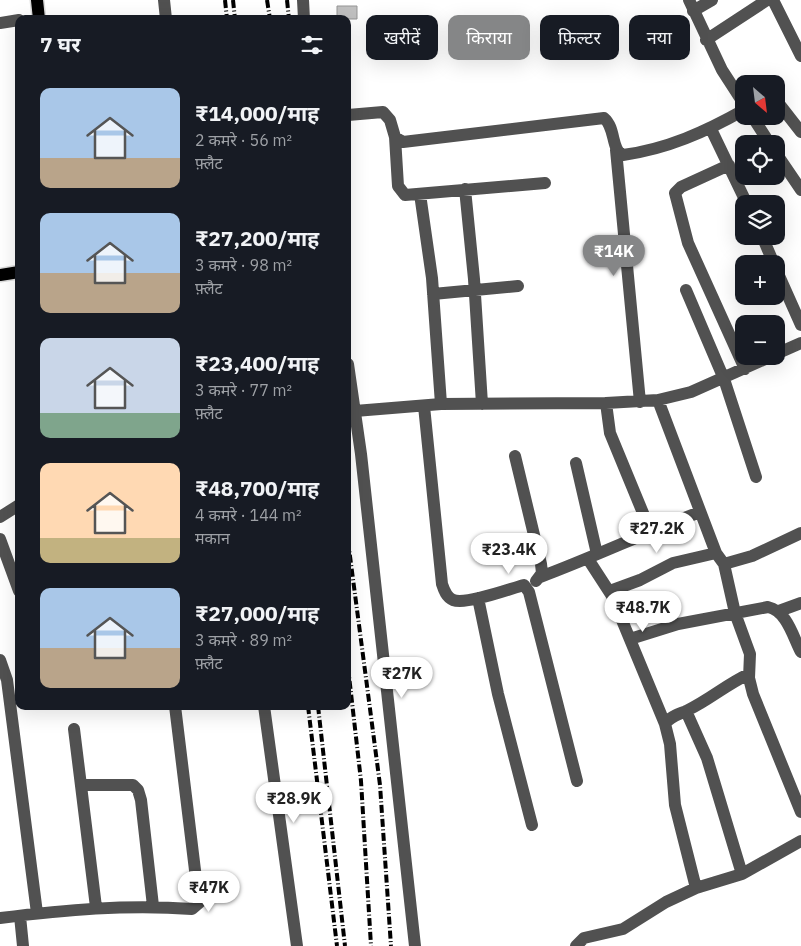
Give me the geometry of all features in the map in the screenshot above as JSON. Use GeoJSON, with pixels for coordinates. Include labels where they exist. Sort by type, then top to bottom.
{"type":"FeatureCollection","features":[{"type":"Feature","properties":{"kind":"main road"},"geometry":{"type":"LineString","coordinates":[[35,15],[37,0]]}},
{"type":"Feature","properties":{"kind":"main road"},"geometry":{"type":"LineString","coordinates":[[0,275],[15,273]]}},
{"type":"Feature","properties":{"kind":"street"},"geometry":{"type":"LineString","coordinates":[[164,0],[166,15]]}},
{"type":"Feature","properties":{"kind":"street"},"geometry":{"type":"LineString","coordinates":[[303,0],[304,15]]}},
{"type":"Feature","properties":{"kind":"street"},"geometry":{"type":"LineString","coordinates":[[712,0],[691,6],[706,40],[735,89]]}},
{"type":"Feature","properties":{"kind":"street"},"geometry":{"type":"LineString","coordinates":[[706,40],[767,0]]}},
{"type":"Feature","properties":{"kind":"street"},"geometry":{"type":"LineString","coordinates":[[772,0],[801,56]]}},
{"type":"Feature","properties":{"kind":"street"},"geometry":{"type":"LineString","coordinates":[[0,22],[15,20]]}},
{"type":"Feature","properties":{"kind":"street"},"geometry":{"type":"LineString","coordinates":[[351,115],[382,112],[390,120],[395,138],[398,186],[405,195],[465,188],[544,183]]}},
{"type":"Feature","properties":{"kind":"street"},"geometry":{"type":"LineString","coordinates":[[785,112],[801,132]]}},
{"type":"Feature","properties":{"kind":"street"},"geometry":{"type":"LineString","coordinates":[[616,150],[623,155],[672,145],[711,129],[735,115]]}},
{"type":"Feature","properties":{"kind":"street"},"geometry":{"type":"LineString","coordinates":[[395,138],[403,142],[412,142],[604,118],[611,124],[616,150],[640,402]]}},
{"type":"Feature","properties":{"kind":"street"},"geometry":{"type":"LineString","coordinates":[[711,129],[743,195]]}},
{"type":"Feature","properties":{"kind":"street"},"geometry":{"type":"LineString","coordinates":[[729,165],[681,187],[675,193],[688,243],[745,369]]}},
{"type":"Feature","properties":{"kind":"street"},"geometry":{"type":"LineString","coordinates":[[785,166],[801,190]]}},
{"type":"Feature","properties":{"kind":"street"},"geometry":{"type":"LineString","coordinates":[[465,188],[475,288],[482,404]]}},
{"type":"Feature","properties":{"kind":"street"},"geometry":{"type":"LineString","coordinates":[[420,194],[433,294],[441,404]]}},
{"type":"Feature","properties":{"kind":"street"},"geometry":{"type":"LineString","coordinates":[[433,294],[475,288],[518,286]]}},
{"type":"Feature","properties":{"kind":"street"},"geometry":{"type":"LineString","coordinates":[[785,289],[801,325]]}},
{"type":"Feature","properties":{"kind":"street"},"geometry":{"type":"LineString","coordinates":[[686,290],[724,379],[756,477]]}},
{"type":"Feature","properties":{"kind":"street"},"geometry":{"type":"LineString","coordinates":[[785,350],[801,343]]}},
{"type":"Feature","properties":{"kind":"street"},"geometry":{"type":"LineString","coordinates":[[355,411],[441,404],[606,404],[658,400],[691,392],[753,365]]}},
{"type":"Feature","properties":{"kind":"street"},"geometry":{"type":"LineString","coordinates":[[351,384],[415,946]]}},
{"type":"Feature","properties":{"kind":"street"},"geometry":{"type":"LineString","coordinates":[[658,400],[716,553],[724,564],[735,613],[750,654],[748,674],[752,694],[801,812]]}},
{"type":"Feature","properties":{"kind":"street"},"geometry":{"type":"LineString","coordinates":[[606,404],[610,433],[650,530]]}},
{"type":"Feature","properties":{"kind":"street"},"geometry":{"type":"LineString","coordinates":[[424,406],[442,584],[446,594],[452,600],[463,601],[478,598],[524,585],[593,557],[650,530],[700,512]]}},
{"type":"Feature","properties":{"kind":"street"},"geometry":{"type":"LineString","coordinates":[[515,456],[541,564],[540,577]]}},
{"type":"Feature","properties":{"kind":"street"},"geometry":{"type":"LineString","coordinates":[[576,463],[593,557],[610,591],[665,724],[670,744],[675,805],[696,888]]}},
{"type":"Feature","properties":{"kind":"street"},"geometry":{"type":"LineString","coordinates":[[0,517],[15,508]]}},
{"type":"Feature","properties":{"kind":"street"},"geometry":{"type":"LineString","coordinates":[[724,564],[752,556],[801,533]]}},
{"type":"Feature","properties":{"kind":"street"},"geometry":{"type":"LineString","coordinates":[[0,539],[15,568]]}},
{"type":"Feature","properties":{"kind":"street"},"geometry":{"type":"LineString","coordinates":[[610,591],[640,580],[673,563],[716,553]]}},
{"type":"Feature","properties":{"kind":"street"},"geometry":{"type":"LineString","coordinates":[[524,585],[529,592],[539,627],[577,780]]}},
{"type":"Feature","properties":{"kind":"street"},"geometry":{"type":"LineString","coordinates":[[478,598],[498,694],[532,825]]}},
{"type":"Feature","properties":{"kind":"street"},"geometry":{"type":"LineString","coordinates":[[779,612],[801,602]]}},
{"type":"Feature","properties":{"kind":"street"},"geometry":{"type":"LineString","coordinates":[[630,639],[678,624],[768,607],[779,612],[801,652]]}},
{"type":"Feature","properties":{"kind":"street"},"geometry":{"type":"LineString","coordinates":[[0,660],[7,680],[37,913]]}},
{"type":"Feature","properties":{"kind":"street"},"geometry":{"type":"LineString","coordinates":[[665,724],[670,718],[686,711],[748,674]]}},
{"type":"Feature","properties":{"kind":"street"},"geometry":{"type":"LineString","coordinates":[[0,918],[96,907],[153,906],[192,909],[199,903],[200,898],[176,710]]}},
{"type":"Feature","properties":{"kind":"street"},"geometry":{"type":"LineString","coordinates":[[265,710],[297,946]]}},
{"type":"Feature","properties":{"kind":"street"},"geometry":{"type":"LineString","coordinates":[[686,711],[707,758],[742,874]]}},
{"type":"Feature","properties":{"kind":"street"},"geometry":{"type":"LineString","coordinates":[[74,729],[96,907]]}},
{"type":"Feature","properties":{"kind":"street"},"geometry":{"type":"LineString","coordinates":[[81,785],[133,786],[138,790],[141,800],[153,906]]}},
{"type":"Feature","properties":{"kind":"street"},"geometry":{"type":"LineString","coordinates":[[576,946],[584,938],[622,930],[666,902],[696,888],[742,874],[801,840]]}},
{"type":"Feature","properties":{"kind":"street"},"geometry":{"type":"LineString","coordinates":[[20,916],[23,946]]}},
{"type":"Feature","properties":{"kind":"building"},"geometry":{"type":"Polygon","coordinates":[[[337,6],[357,6],[357,19],[351,19],[351,15],[337,15],[337,6]]]}},
{"type":"Feature","properties":{"kind":"railway"},"geometry":{"type":"LineString","coordinates":[[225,0],[227,15]]}},
{"type":"Feature","properties":{"kind":"railway"},"geometry":{"type":"LineString","coordinates":[[233,0],[235,15]]}},
{"type":"Feature","properties":{"kind":"railway"},"geometry":{"type":"LineString","coordinates":[[267,0],[269,15]]}},
{"type":"Feature","properties":{"kind":"railway"},"geometry":{"type":"LineString","coordinates":[[287,0],[289,15]]}},
{"type":"Feature","properties":{"kind":"railway"},"geometry":{"type":"LineString","coordinates":[[351,564],[380,785],[391,946]]}},
{"type":"Feature","properties":{"kind":"railway"},"geometry":{"type":"LineString","coordinates":[[351,693],[361,781],[371,946]]}},
{"type":"Feature","properties":{"kind":"railway"},"geometry":{"type":"LineString","coordinates":[[308,710],[337,946]]}},
{"type":"Feature","properties":{"kind":"railway"},"geometry":{"type":"LineString","coordinates":[[318,710],[345,946]]}}]}
